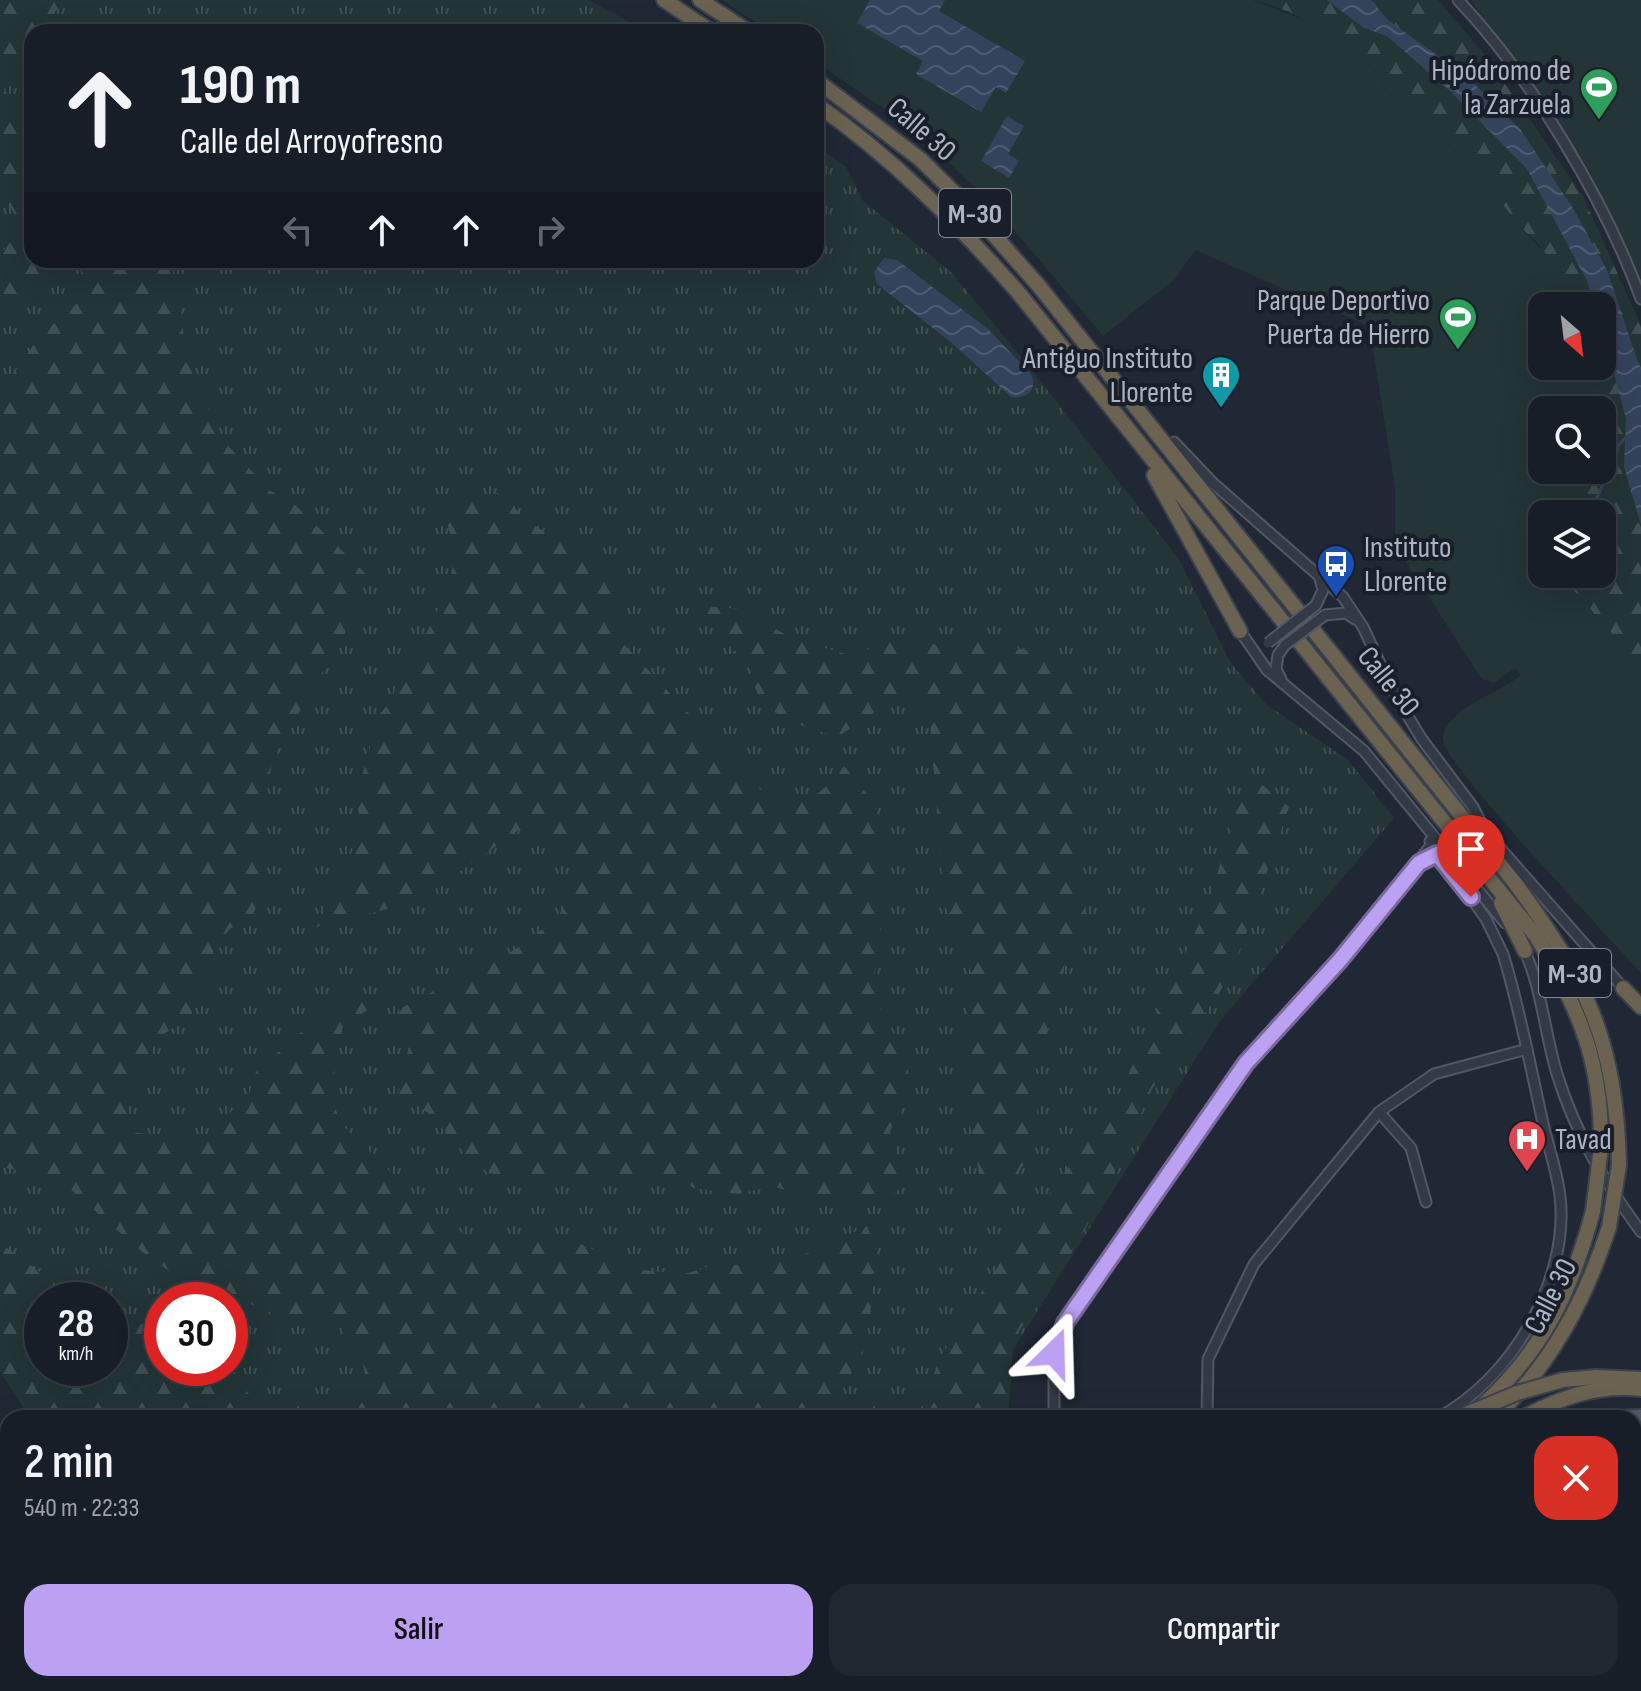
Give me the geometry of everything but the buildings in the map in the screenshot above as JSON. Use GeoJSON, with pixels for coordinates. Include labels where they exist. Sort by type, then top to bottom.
{"type":"FeatureCollection","features":[{"type":"Feature","properties":{"kind":"highway"},"geometry":{"type":"LineString","coordinates":[[664,0],[700,24]]}},
{"type":"Feature","properties":{"kind":"highway"},"geometry":{"type":"LineString","coordinates":[[700,0],[737,24]]}},
{"type":"Feature","properties":{"kind":"highway","name":"Calle 30"},"geometry":{"type":"LineString","coordinates":[[824,86],[920,159],[971,209],[1039,286],[1460,809],[1549,929],[1583,986],[1606,1047],[1614,1084],[1619,1165],[1609,1227],[1592,1279],[1562,1337],[1526,1388],[1503,1410]]}},
{"type":"Feature","properties":{"kind":"highway","name":"Calle 30"},"geometry":{"type":"LineString","coordinates":[[824,110],[910,176],[955,220],[1094,385],[1492,885],[1536,936],[1570,994],[1583,1024],[1599,1084],[1601,1147],[1593,1211],[1577,1271],[1546,1333],[1510,1379],[1474,1410]]}},
{"type":"Feature","properties":{"kind":"highway"},"geometry":{"type":"LineString","coordinates":[[1094,385],[1109,417],[1160,482],[1240,631]]}},
{"type":"Feature","properties":{"kind":"highway"},"geometry":{"type":"LineString","coordinates":[[1146,418],[1174,442]]}},
{"type":"Feature","properties":{"kind":"highway"},"geometry":{"type":"LineString","coordinates":[[1460,809],[1485,831]]}},
{"type":"Feature","properties":{"kind":"highway"},"geometry":{"type":"LineString","coordinates":[[1492,885],[1525,951]]}},
{"type":"Feature","properties":{"kind":"highway"},"geometry":{"type":"LineString","coordinates":[[1623,988],[1641,1008]]}},
{"type":"Feature","properties":{"kind":"highway"},"geometry":{"type":"LineString","coordinates":[[1476,1410],[1517,1393],[1563,1380],[1596,1377],[1641,1379]]}},
{"type":"Feature","properties":{"kind":"highway"},"geometry":{"type":"LineString","coordinates":[[1538,1410],[1559,1399],[1592,1391],[1641,1389]]}},
{"type":"Feature","properties":{"kind":"street"},"geometry":{"type":"LineString","coordinates":[[1458,0],[1517,73],[1584,177],[1641,299]]}},
{"type":"Feature","properties":{"kind":"street"},"geometry":{"type":"LineString","coordinates":[[1174,442],[1213,483],[1317,570],[1343,597],[1363,627],[1396,696],[1421,738],[1473,807],[1485,831],[1623,988]]}},
{"type":"Feature","properties":{"kind":"street"},"geometry":{"type":"LineString","coordinates":[[1240,631],[1254,641],[1268,643],[1316,605],[1323,590],[1317,570]]}},
{"type":"Feature","properties":{"kind":"street"},"geometry":{"type":"LineString","coordinates":[[1291,693],[1276,669],[1278,655],[1285,645],[1325,615],[1346,613],[1363,627]]}},
{"type":"Feature","properties":{"kind":"street"},"geometry":{"type":"LineString","coordinates":[[1240,631],[1267,670],[1364,751],[1494,907],[1525,951],[1572,1117],[1593,1161],[1641,1232]]}},
{"type":"Feature","properties":{"kind":"street"},"geometry":{"type":"LineString","coordinates":[[1425,827],[1434,849],[1486,919],[1503,954],[1560,1198],[1558,1253],[1537,1310],[1503,1364],[1452,1410]]}},
{"type":"Feature","properties":{"kind":"street"},"geometry":{"type":"LineString","coordinates":[[1054,1410],[1052,1382],[1057,1338],[1183,1151],[1246,1063],[1340,960],[1434,849]]}},
{"type":"Feature","properties":{"kind":"street"},"geometry":{"type":"LineString","coordinates":[[1452,871],[1494,907]]}},
{"type":"Feature","properties":{"kind":"street"},"geometry":{"type":"LineString","coordinates":[[1207,1410],[1208,1359],[1254,1264],[1379,1112],[1434,1074],[1527,1049]]}},
{"type":"Feature","properties":{"kind":"street"},"geometry":{"type":"LineString","coordinates":[[1379,1112],[1411,1148],[1426,1202]]}},
{"type":"Feature","properties":{"kind":"green space"},"geometry":{"type":"Polygon","coordinates":[[[0,0],[589,0],[633,24],[24,24],[24,268],[824,268],[824,152],[846,167],[863,201],[951,272],[1035,374],[1178,558],[1230,662],[1267,705],[1348,760],[1394,818],[1219,1022],[1013,1350],[1009,1410],[25,1410],[0,1371],[0,0]]]}},
{"type":"Feature","properties":{"kind":"green space"},"geometry":{"type":"Polygon","coordinates":[[[0,0],[68,0],[41,24],[24,24],[24,47],[3,85],[11,109],[24,120],[24,268],[64,268],[40,283],[0,332],[0,259],[18,219],[0,192],[0,0]]]}},
{"type":"Feature","properties":{"kind":"green space","name":"Parque Deportivo Puerta de Hierro"},"geometry":{"type":"Polygon","coordinates":[[[722,0],[1253,0],[1304,20],[1361,56],[1376,72],[1386,91],[1477,170],[1518,225],[1547,255],[1564,292],[1528,292],[1528,380],[1595,380],[1602,394],[1528,396],[1528,484],[1571,484],[1567,500],[1528,500],[1528,588],[1571,588],[1641,666],[1641,973],[1498,815],[1450,755],[1443,739],[1446,728],[1463,710],[1521,675],[1515,668],[1494,683],[1482,679],[1395,545],[1395,487],[1369,326],[1195,250],[1175,279],[1103,336],[994,206],[916,131],[824,68],[824,24],[758,24],[722,0]]]}},
{"type":"Feature","properties":{"kind":"green space"},"geometry":{"type":"Polygon","coordinates":[[[1254,0],[1438,0],[1484,54],[1583,196],[1641,326],[1641,667],[1571,588],[1616,588],[1616,500],[1567,500],[1572,484],[1616,484],[1616,396],[1603,396],[1595,380],[1616,380],[1616,292],[1563,292],[1539,244],[1518,225],[1477,170],[1386,91],[1376,72],[1361,56],[1290,12],[1254,0]]]}},
{"type":"Feature","properties":{"kind":"green space","name":"Hipódromo de la Zarzuela"},"geometry":{"type":"Polygon","coordinates":[[[1471,0],[1641,0],[1641,278],[1587,166],[1471,0]]]}},
{"type":"Feature","properties":{"kind":"green space"},"geometry":{"type":"Polygon","coordinates":[[[79,268],[172,268],[189,366],[222,439],[269,490],[294,504],[368,576],[346,631],[273,758],[262,816],[259,894],[254,913],[230,929],[215,945],[208,976],[191,1015],[157,1039],[139,1080],[126,1094],[132,1132],[201,1142],[249,1094],[256,1072],[296,1036],[331,1009],[353,999],[367,997],[368,1010],[343,1025],[336,1068],[328,1090],[342,1125],[448,1228],[466,1234],[580,1244],[643,1270],[685,1274],[709,1266],[771,1263],[812,1252],[867,1226],[877,1252],[870,1315],[862,1357],[840,1390],[836,1410],[335,1410],[334,1405],[354,1393],[365,1374],[361,1355],[334,1319],[323,1314],[276,1315],[248,1303],[248,1282],[184,1282],[140,1250],[63,1183],[0,1166],[0,395],[38,338],[94,288],[79,268]]]}},
{"type":"Feature","properties":{"kind":"green space"},"geometry":{"type":"Polygon","coordinates":[[[498,493],[532,524],[589,561],[598,573],[619,586],[617,637],[768,798],[794,801],[812,797],[844,766],[876,805],[882,861],[881,924],[873,982],[883,1018],[906,1052],[910,1089],[890,1131],[905,1185],[892,1195],[815,1199],[772,1186],[738,1194],[694,1188],[676,1179],[515,1182],[477,1167],[427,1112],[398,1094],[409,1046],[401,1029],[399,1008],[422,998],[457,975],[480,970],[522,945],[566,907],[577,883],[572,870],[552,853],[533,820],[418,901],[316,927],[346,877],[360,816],[355,801],[379,715],[393,698],[397,677],[420,648],[435,614],[450,592],[455,553],[448,527],[451,508],[498,493]]]}},
{"type":"Feature","properties":{"kind":"green space"},"geometry":{"type":"Polygon","coordinates":[[[703,606],[741,609],[792,638],[852,656],[892,638],[946,646],[970,640],[1013,646],[1068,664],[1081,683],[1077,724],[1078,887],[1085,896],[1086,913],[1066,957],[1059,1000],[1047,1025],[1046,1046],[1036,1069],[1038,1139],[1000,1205],[980,1185],[975,1141],[962,1102],[964,1021],[977,988],[944,903],[928,696],[894,700],[837,737],[792,722],[768,707],[759,696],[753,683],[751,666],[720,637],[703,606]]]}},
{"type":"Feature","properties":{"kind":"green space"},"geometry":{"type":"Polygon","coordinates":[[[1248,773],[1289,807],[1243,943],[1220,992],[1152,1089],[1099,1207],[1008,1348],[1004,1410],[922,1410],[939,1359],[1003,1258],[1098,1126],[1103,1128],[1207,907],[1248,773]]]}},
{"type":"Feature","properties":{"kind":"green space"},"geometry":{"type":"Polygon","coordinates":[[[0,1243],[53,1282],[24,1282],[24,1386],[128,1386],[128,1318],[144,1325],[144,1386],[244,1386],[259,1410],[25,1410],[0,1371],[0,1243]]]}},
{"type":"Feature","properties":{"kind":"water"},"geometry":{"type":"Polygon","coordinates":[[[870,0],[945,0],[939,11],[1025,61],[1006,93],[996,87],[981,112],[916,74],[923,61],[857,23],[870,0]]]}},
{"type":"Feature","properties":{"kind":"water"},"geometry":{"type":"Polygon","coordinates":[[[1327,0],[1371,0],[1388,20],[1466,76],[1520,129],[1573,208],[1607,270],[1614,292],[1591,292],[1527,169],[1450,91],[1387,36],[1364,28],[1327,0]]]}},
{"type":"Feature","properties":{"kind":"water"},"geometry":{"type":"Polygon","coordinates":[[[1007,116],[1024,126],[1008,154],[1019,161],[1009,178],[981,161],[1007,116]]]}},
{"type":"Feature","properties":{"kind":"water"},"geometry":{"type":"Polygon","coordinates":[[[884,258],[897,260],[988,329],[1031,374],[1033,384],[1030,392],[1022,397],[1011,397],[953,344],[877,284],[874,272],[884,258]]]}},
{"type":"Feature","properties":{"kind":"water"},"geometry":{"type":"Polygon","coordinates":[[[1616,297],[1641,371],[1641,525],[1624,467],[1626,419],[1616,380],[1616,297]]]}},
{"type":"Feature","properties":{"kind":"waterway"},"geometry":{"type":"LineString","coordinates":[[1596,500],[1619,445],[1626,437]]}},
{"type":"Feature","properties":{"kind":"place","name":"Hipódromo de la Zarzuela"},"geometry":{"type":"Point","coordinates":[1599,121]}},
{"type":"Feature","properties":{"kind":"place","name":"Parque Deportivo Puerta de Hierro"},"geometry":{"type":"Point","coordinates":[1458,351]}},
{"type":"Feature","properties":{"kind":"place","name":"Antiguo Instituto Llorente"},"geometry":{"type":"Point","coordinates":[1221,409]}},
{"type":"Feature","properties":{"kind":"place","name":"Instituto Llorente"},"geometry":{"type":"Point","coordinates":[1336,598]}},
{"type":"Feature","properties":{"kind":"place","name":"Tavad"},"geometry":{"type":"Point","coordinates":[1527,1173]}},
{"type":"Feature","properties":{"kind":"route"},"geometry":{"type":"LineString","coordinates":[[1054,1353],[1065,1323],[1246,1063],[1292,1009],[1340,960],[1419,863],[1437,854],[1471,897]]}}]}
